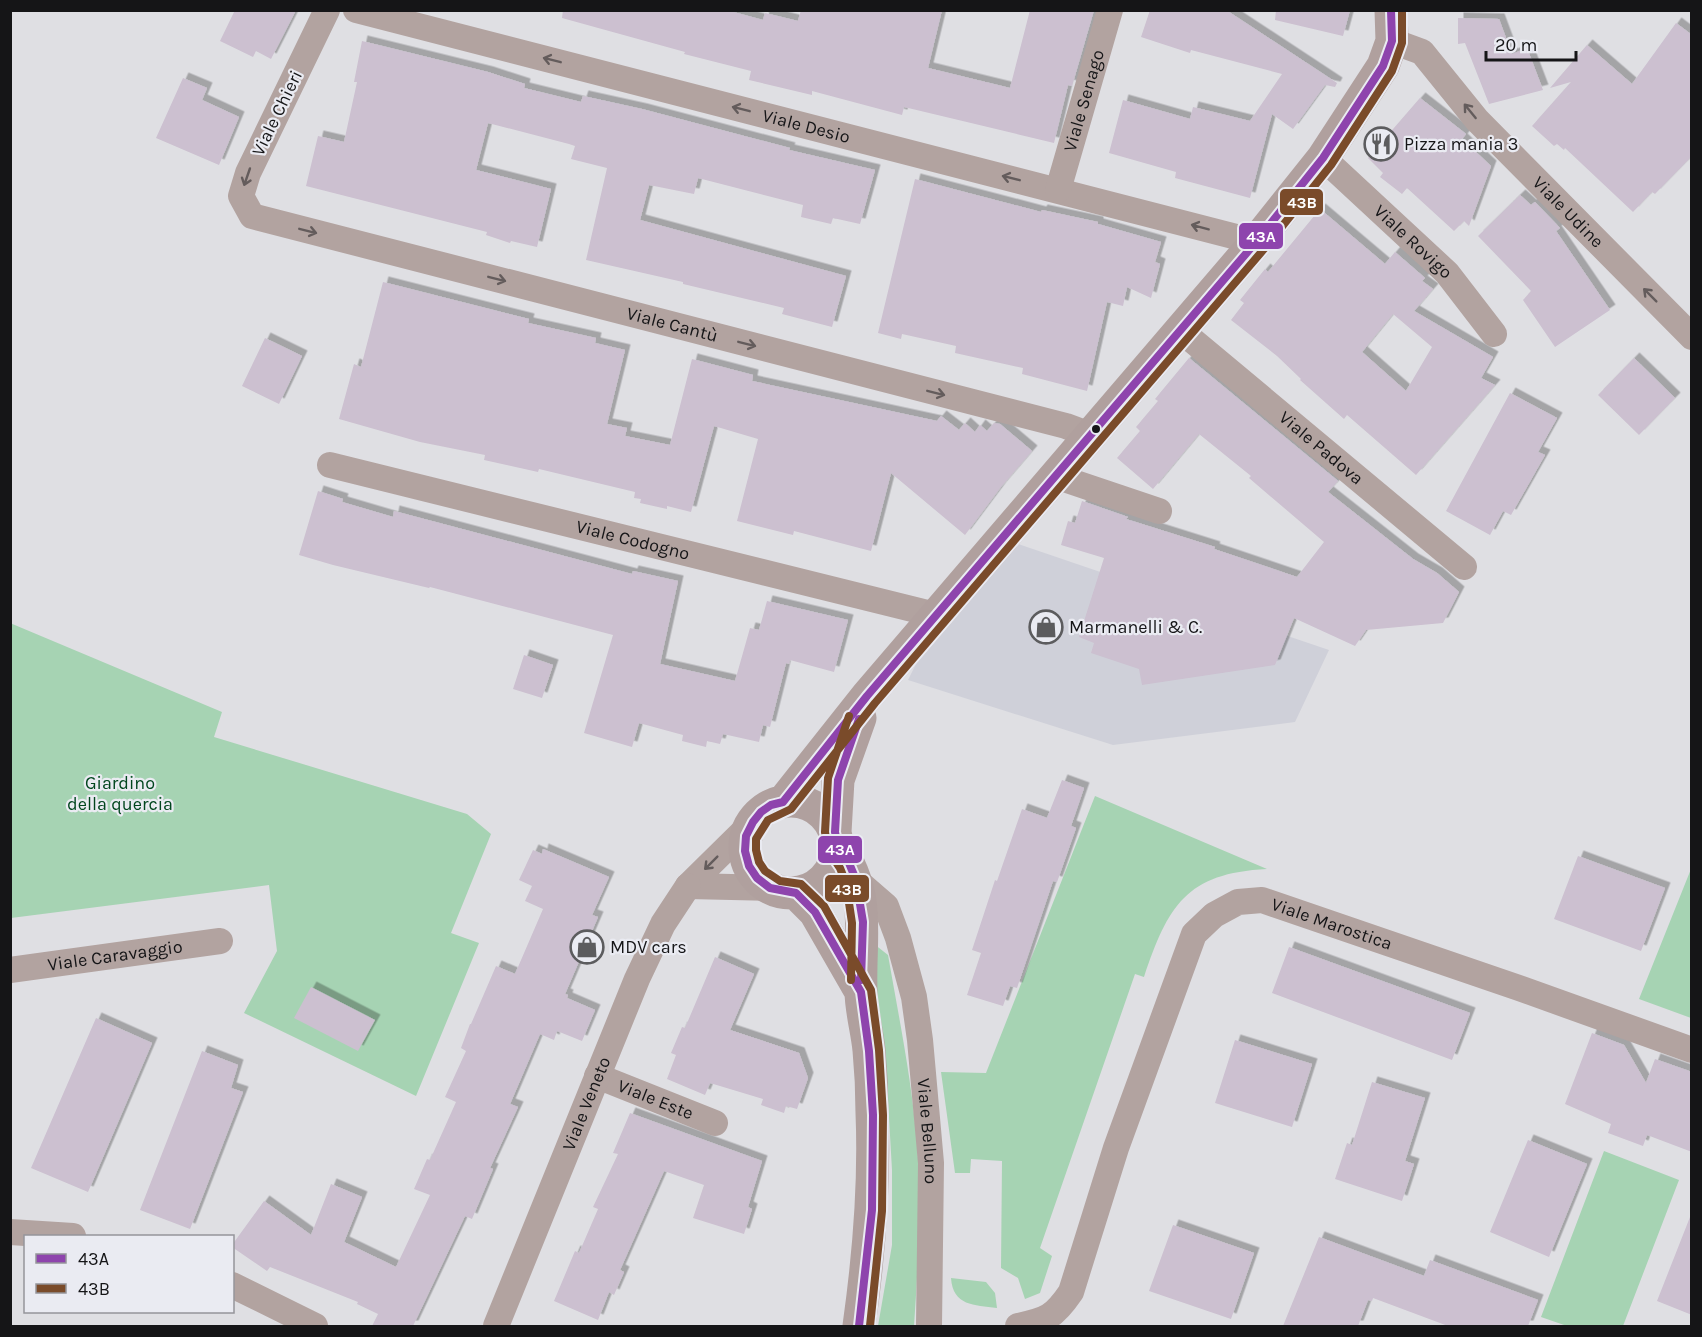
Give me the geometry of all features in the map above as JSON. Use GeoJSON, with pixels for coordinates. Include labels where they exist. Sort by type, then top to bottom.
{"type":"FeatureCollection","features":[{"type":"Feature","properties":{"kind":"main road"},"geometry":{"type":"LineString","coordinates":[[783,802],[867,696],[1256,242],[1323,158],[1383,66],[1392,26]]}},
{"type":"Feature","properties":{"kind":"main road"},"geometry":{"type":"LineString","coordinates":[[793,897],[821,882],[830,872],[836,860],[838,780],[867,696]]}},
{"type":"Feature","properties":{"kind":"main road"},"geometry":{"type":"LineString","coordinates":[[859,1326],[873,1198],[873,1114],[869,1051],[861,992],[863,922],[856,880],[824,814],[815,807],[794,801],[783,802],[771,805],[761,812],[746,836],[745,851],[749,866],[757,878],[793,897],[863,922]]}},
{"type":"Feature","properties":{"kind":"main road"},"geometry":{"type":"LineString","coordinates":[[793,897],[861,992]]}},
{"type":"Feature","properties":{"kind":"street","name":"Viale Chieri"},"geometry":{"type":"LineString","coordinates":[[252,216],[241,196],[248,173],[327,10]]}},
{"type":"Feature","properties":{"kind":"street","name":"Viale Desio"},"geometry":{"type":"LineString","coordinates":[[356,10],[1256,242]]}},
{"type":"Feature","properties":{"kind":"street","name":"Viale Senago"},"geometry":{"type":"LineString","coordinates":[[1058,190],[1110,10]]}},
{"type":"Feature","properties":{"kind":"street","name":"Viale Udine"},"geometry":{"type":"LineString","coordinates":[[1392,26],[1422,52],[1477,120],[1692,337]]}},
{"type":"Feature","properties":{"kind":"street","name":"Viale Rovigo"},"geometry":{"type":"LineString","coordinates":[[1323,158],[1447,273],[1494,334]]}},
{"type":"Feature","properties":{"kind":"street","name":"Viale Cantù"},"geometry":{"type":"LineString","coordinates":[[252,216],[1066,426],[1090,435]]}},
{"type":"Feature","properties":{"kind":"street","name":"Viale Padova"},"geometry":{"type":"LineString","coordinates":[[1180,330],[1464,567]]}},
{"type":"Feature","properties":{"kind":"street","name":"Viale Codogno"},"geometry":{"type":"LineString","coordinates":[[330,465],[936,615]]}},
{"type":"Feature","properties":{"kind":"street"},"geometry":{"type":"LineString","coordinates":[[1054,476],[1159,511]]}},
{"type":"Feature","properties":{"kind":"street","name":"Viale Veneto"},"geometry":{"type":"LineString","coordinates":[[496,1326],[597,1076],[663,924],[688,886],[753,822]]}},
{"type":"Feature","properties":{"kind":"street","name":"Viale Belluno"},"geometry":{"type":"LineString","coordinates":[[856,880],[886,906],[898,938],[914,997],[931,1164],[929,1326]]}},
{"type":"Feature","properties":{"kind":"street"},"geometry":{"type":"LineString","coordinates":[[688,886],[793,897]]}},
{"type":"Feature","properties":{"kind":"street","name":"Viale Marostica"},"geometry":{"type":"LineString","coordinates":[[1018,1326],[1045,1320],[1060,1307],[1071,1292],[1116,1148],[1134,1104],[1194,934],[1214,915],[1238,902],[1262,900],[1692,1050]]}},
{"type":"Feature","properties":{"kind":"street"},"geometry":{"type":"LineString","coordinates":[[863,922],[898,938]]}},
{"type":"Feature","properties":{"kind":"street","name":"Viale Caravaggio"},"geometry":{"type":"LineString","coordinates":[[10,970],[220,941]]}},
{"type":"Feature","properties":{"kind":"street","name":"Viale Este"},"geometry":{"type":"LineString","coordinates":[[597,1076],[715,1123]]}},
{"type":"Feature","properties":{"kind":"street"},"geometry":{"type":"LineString","coordinates":[[10,1232],[57,1235]]}},
{"type":"Feature","properties":{"kind":"street"},"geometry":{"type":"LineString","coordinates":[[234,1286],[315,1326]]}},
{"type":"Feature","properties":{"kind":"shaded area"},"geometry":{"type":"Polygon","coordinates":[[[1012,542],[1329,650],[1295,722],[1113,745],[908,680],[923,650],[1012,542]]]}},
{"type":"Feature","properties":{"kind":"green space","name":"Giardino della quercia"},"geometry":{"type":"Polygon","coordinates":[[[10,623],[222,712],[214,737],[467,814],[491,834],[451,933],[479,943],[416,1096],[244,1013],[277,951],[269,885],[11,918],[10,623]]]}},
{"type":"Feature","properties":{"kind":"green space"},"geometry":{"type":"Polygon","coordinates":[[[1095,796],[1267,869],[1239,872],[1199,886],[1184,898],[1172,913],[1162,931],[1144,977],[1135,974],[1040,1248],[1052,1256],[1040,1293],[1025,1299],[1018,1278],[1001,1268],[1002,1161],[971,1159],[970,1173],[955,1173],[941,1072],[986,1073],[1095,796]]]}},
{"type":"Feature","properties":{"kind":"green space"},"geometry":{"type":"Polygon","coordinates":[[[1691,869],[1691,1018],[1639,999],[1691,869]]]}},
{"type":"Feature","properties":{"kind":"green space"},"geometry":{"type":"Polygon","coordinates":[[[869,940],[888,955],[915,1120],[919,1213],[914,1326],[878,1326],[892,1245],[892,1170],[887,1083],[869,940]]]}},
{"type":"Feature","properties":{"kind":"green space"},"geometry":{"type":"Polygon","coordinates":[[[1604,1151],[1679,1180],[1623,1326],[1567,1326],[1541,1317],[1604,1151]]]}},
{"type":"Feature","properties":{"kind":"green space"},"geometry":{"type":"Polygon","coordinates":[[[951,1278],[986,1282],[995,1293],[997,1308],[973,1305],[960,1299],[951,1278]]]}},
{"type":"Feature","properties":{"kind":"building"},"geometry":{"type":"Polygon","coordinates":[[[235,10],[296,10],[271,59],[256,51],[253,57],[220,41],[235,10]]]}},
{"type":"Feature","properties":{"kind":"building"},"geometry":{"type":"Polygon","coordinates":[[[563,10],[726,10],[763,20],[765,13],[798,21],[801,10],[942,10],[928,68],[1010,88],[1030,10],[1094,10],[1072,86],[1068,85],[1054,143],[904,107],[902,115],[812,91],[812,95],[749,80],[751,71],[562,18],[563,10]]]}},
{"type":"Feature","properties":{"kind":"building"},"geometry":{"type":"Polygon","coordinates":[[[1150,10],[1226,10],[1337,83],[1335,87],[1325,85],[1293,129],[1272,114],[1250,198],[1175,178],[1176,172],[1109,153],[1123,100],[1190,119],[1193,107],[1250,121],[1282,74],[1191,50],[1190,53],[1141,37],[1150,10]]]}},
{"type":"Feature","properties":{"kind":"building"},"geometry":{"type":"Polygon","coordinates":[[[1276,10],[1350,10],[1343,36],[1275,20],[1276,10]]]}},
{"type":"Feature","properties":{"kind":"building"},"geometry":{"type":"Polygon","coordinates":[[[1458,18],[1499,19],[1512,54],[1527,48],[1543,90],[1489,104],[1465,43],[1458,44],[1458,18]]]}},
{"type":"Feature","properties":{"kind":"building"},"geometry":{"type":"Polygon","coordinates":[[[1676,23],[1692,35],[1692,156],[1655,194],[1652,192],[1633,212],[1565,148],[1564,150],[1557,144],[1554,146],[1532,126],[1571,82],[1550,88],[1587,45],[1632,84],[1676,23]]]}},
{"type":"Feature","properties":{"kind":"building"},"geometry":{"type":"Polygon","coordinates":[[[362,41],[488,72],[525,84],[524,88],[581,102],[583,96],[642,109],[790,148],[789,150],[875,170],[860,224],[833,218],[831,224],[801,217],[803,205],[698,178],[694,194],[649,185],[640,220],[846,276],[832,327],[782,314],[784,308],[586,260],[607,168],[571,159],[575,146],[569,144],[488,123],[476,170],[551,189],[537,247],[511,241],[510,243],[486,235],[487,232],[306,186],[318,136],[344,142],[357,82],[354,82],[362,41]]]}},
{"type":"Feature","properties":{"kind":"building"},"geometry":{"type":"Polygon","coordinates":[[[183,78],[207,88],[202,100],[239,117],[219,165],[156,138],[183,78]]]}},
{"type":"Feature","properties":{"kind":"building"},"geometry":{"type":"Polygon","coordinates":[[[1420,98],[1466,134],[1462,139],[1491,166],[1469,226],[1464,221],[1454,231],[1407,188],[1402,194],[1380,177],[1383,173],[1368,158],[1420,98]]]}},
{"type":"Feature","properties":{"kind":"building"},"geometry":{"type":"Polygon","coordinates":[[[915,179],[1041,212],[1042,210],[1098,222],[1098,224],[1161,242],[1155,262],[1160,264],[1151,298],[1127,287],[1123,306],[1107,302],[1087,391],[1022,374],[1023,368],[955,353],[956,346],[902,334],[901,339],[878,333],[915,179]]]}},
{"type":"Feature","properties":{"kind":"building"},"geometry":{"type":"Polygon","coordinates":[[[1520,195],[1531,205],[1535,202],[1560,228],[1556,231],[1610,310],[1555,347],[1523,300],[1531,291],[1478,236],[1520,195]]]}},
{"type":"Feature","properties":{"kind":"building"},"geometry":{"type":"Polygon","coordinates":[[[1320,209],[1385,264],[1395,252],[1425,278],[1422,281],[1433,289],[1414,311],[1493,357],[1481,378],[1495,385],[1416,475],[1347,415],[1344,419],[1277,356],[1231,320],[1244,303],[1240,300],[1265,269],[1268,272],[1320,209]],[[1393,314],[1362,352],[1406,391],[1432,347],[1393,314]]]}},
{"type":"Feature","properties":{"kind":"building"},"geometry":{"type":"Polygon","coordinates":[[[383,282],[529,319],[528,323],[596,338],[595,343],[625,350],[607,424],[627,428],[625,436],[670,445],[692,359],[753,375],[752,381],[937,421],[941,416],[959,430],[965,423],[975,432],[980,425],[987,431],[994,423],[1000,424],[1032,451],[965,535],[891,473],[871,551],[794,531],[793,535],[737,521],[758,439],[714,426],[691,512],[640,503],[641,499],[634,498],[635,492],[539,469],[538,472],[484,460],[485,455],[420,442],[339,419],[354,364],[361,367],[383,282]]]}},
{"type":"Feature","properties":{"kind":"building"},"geometry":{"type":"Polygon","coordinates":[[[265,338],[302,356],[279,404],[242,386],[265,338]]]}},
{"type":"Feature","properties":{"kind":"building"},"geometry":{"type":"Polygon","coordinates":[[[1189,358],[1338,481],[1328,492],[1459,592],[1443,623],[1366,630],[1355,646],[1294,618],[1275,665],[1142,685],[1139,669],[1091,653],[1094,643],[1079,637],[1104,558],[1061,545],[1068,521],[1075,523],[1082,501],[1128,517],[1126,519],[1215,547],[1214,549],[1297,577],[1324,542],[1249,478],[1251,476],[1199,434],[1153,489],[1117,458],[1140,431],[1136,427],[1158,401],[1155,399],[1189,358]]]}},
{"type":"Feature","properties":{"kind":"building"},"geometry":{"type":"Polygon","coordinates":[[[1634,358],[1675,398],[1639,435],[1598,395],[1634,358]]]}},
{"type":"Feature","properties":{"kind":"building"},"geometry":{"type":"Polygon","coordinates":[[[1510,393],[1557,418],[1538,452],[1545,455],[1511,515],[1503,511],[1490,535],[1446,511],[1510,393]]]}},
{"type":"Feature","properties":{"kind":"building"},"geometry":{"type":"Polygon","coordinates":[[[318,491],[343,499],[342,502],[393,517],[394,511],[632,574],[633,571],[678,581],[660,664],[735,681],[750,628],[759,630],[767,601],[848,620],[834,672],[790,660],[789,664],[786,663],[770,727],[763,725],[759,742],[723,734],[720,744],[707,741],[706,747],[682,741],[683,735],[639,723],[632,747],[584,733],[613,635],[299,555],[318,491]]]}},
{"type":"Feature","properties":{"kind":"building"},"geometry":{"type":"Polygon","coordinates":[[[524,655],[553,665],[542,698],[513,689],[524,655]]]}},
{"type":"Feature","properties":{"kind":"building"},"geometry":{"type":"Polygon","coordinates":[[[1062,780],[1084,788],[1071,826],[1076,828],[1057,882],[1053,881],[1017,988],[1010,986],[1003,1006],[967,995],[981,953],[972,950],[1022,809],[1047,818],[1062,780]]]}},
{"type":"Feature","properties":{"kind":"building"},"geometry":{"type":"Polygon","coordinates":[[[543,849],[609,877],[592,915],[598,917],[565,994],[568,995],[567,998],[595,1010],[582,1041],[557,1031],[554,1040],[540,1034],[510,1104],[518,1107],[490,1168],[493,1169],[472,1219],[465,1216],[413,1326],[372,1326],[378,1314],[357,1304],[358,1302],[270,1267],[267,1271],[234,1248],[234,1242],[264,1201],[311,1235],[331,1184],[362,1197],[344,1242],[396,1267],[430,1195],[414,1189],[427,1159],[430,1160],[456,1102],[445,1097],[466,1051],[461,1048],[470,1024],[496,966],[515,974],[543,909],[525,901],[532,886],[519,880],[533,850],[542,854],[543,849]]]}},
{"type":"Feature","properties":{"kind":"building"},"geometry":{"type":"Polygon","coordinates":[[[1578,856],[1665,888],[1641,951],[1554,919],[1578,856]]]}},
{"type":"Feature","properties":{"kind":"building"},"geometry":{"type":"Polygon","coordinates":[[[1289,947],[1470,1013],[1452,1060],[1272,993],[1289,947]]]}},
{"type":"Feature","properties":{"kind":"building"},"geometry":{"type":"Polygon","coordinates":[[[715,957],[754,974],[730,1030],[799,1053],[808,1078],[797,1109],[786,1106],[784,1113],[761,1105],[763,1099],[710,1083],[705,1095],[667,1079],[676,1055],[671,1053],[682,1027],[685,1028],[715,957]]]}},
{"type":"Feature","properties":{"kind":"building"},"geometry":{"type":"Polygon","coordinates":[[[311,987],[375,1020],[358,1051],[294,1018],[311,987]]]}},
{"type":"Feature","properties":{"kind":"building"},"geometry":{"type":"Polygon","coordinates":[[[96,1018],[152,1043],[88,1192],[31,1168],[96,1018]]]}},
{"type":"Feature","properties":{"kind":"building"},"geometry":{"type":"Polygon","coordinates":[[[1592,1033],[1624,1045],[1646,1083],[1655,1059],[1692,1072],[1692,1152],[1647,1135],[1643,1146],[1608,1133],[1611,1124],[1565,1104],[1592,1033]]]}},
{"type":"Feature","properties":{"kind":"building"},"geometry":{"type":"Polygon","coordinates":[[[1235,1040],[1312,1064],[1292,1127],[1215,1103],[1235,1040]]]}},
{"type":"Feature","properties":{"kind":"building"},"geometry":{"type":"Polygon","coordinates":[[[202,1051],[238,1065],[231,1088],[243,1092],[190,1229],[140,1210],[202,1051]]]}},
{"type":"Feature","properties":{"kind":"building"},"geometry":{"type":"Polygon","coordinates":[[[1372,1082],[1425,1098],[1405,1161],[1414,1164],[1402,1201],[1335,1179],[1347,1143],[1352,1145],[1372,1082]]]}},
{"type":"Feature","properties":{"kind":"building"},"geometry":{"type":"Polygon","coordinates":[[[630,1113],[762,1161],[748,1207],[752,1209],[744,1234],[693,1218],[704,1185],[664,1171],[620,1270],[624,1272],[614,1295],[609,1292],[598,1320],[554,1301],[575,1251],[579,1253],[598,1209],[593,1207],[618,1154],[613,1153],[630,1113]]]}},
{"type":"Feature","properties":{"kind":"building"},"geometry":{"type":"Polygon","coordinates":[[[1528,1140],[1587,1164],[1549,1257],[1490,1232],[1528,1140]]]}},
{"type":"Feature","properties":{"kind":"building"},"geometry":{"type":"Polygon","coordinates":[[[1690,1217],[1692,1217],[1692,1315],[1657,1301],[1690,1217]]]}},
{"type":"Feature","properties":{"kind":"building"},"geometry":{"type":"Polygon","coordinates":[[[1173,1225],[1254,1253],[1231,1319],[1149,1291],[1173,1225]]]}},
{"type":"Feature","properties":{"kind":"building"},"geometry":{"type":"Polygon","coordinates":[[[1319,1237],[1424,1276],[1430,1260],[1538,1300],[1528,1326],[1448,1326],[1373,1298],[1372,1301],[1368,1300],[1358,1326],[1283,1326],[1319,1237]]]}},
{"type":"Feature","properties":{"kind":"transit line","name":"43A"},"geometry":{"type":"LineString","coordinates":[[859,1326],[872,1210],[873,1115],[869,1051],[861,992],[815,912],[796,893],[770,888],[757,878],[749,866],[745,851],[746,836],[761,812],[771,805],[783,802],[867,696],[1256,242],[1323,158],[1383,66],[1392,41],[1391,10]]}},
{"type":"Feature","properties":{"kind":"transit line","name":"43B"},"geometry":{"type":"LineString","coordinates":[[870,1326],[882,1211],[883,1115],[879,1050],[871,990],[824,906],[801,884],[780,881],[765,871],[759,862],[756,839],[768,820],[791,809],[875,703],[1264,249],[1331,165],[1392,71],[1402,43],[1402,10]]}},
{"type":"Feature","properties":{"kind":"transit line","name":"43B"},"geometry":{"type":"LineString","coordinates":[[849,716],[828,778],[825,832],[828,850],[840,868],[846,883],[852,923],[851,980]]}},
{"type":"Feature","properties":{"kind":"transit line","name":"43A"},"geometry":{"type":"LineString","coordinates":[[859,719],[838,780],[835,832],[838,846],[856,880],[863,922],[861,980]]}},
{"type":"Feature","properties":{"kind":"place","name":"Pizza mania 3"},"geometry":{"type":"Point","coordinates":[1381,144]}},
{"type":"Feature","properties":{"kind":"place","name":"Marmanelli & C."},"geometry":{"type":"Point","coordinates":[1046,627]}},
{"type":"Feature","properties":{"kind":"place","name":"MDV cars"},"geometry":{"type":"Point","coordinates":[587,947]}}]}
